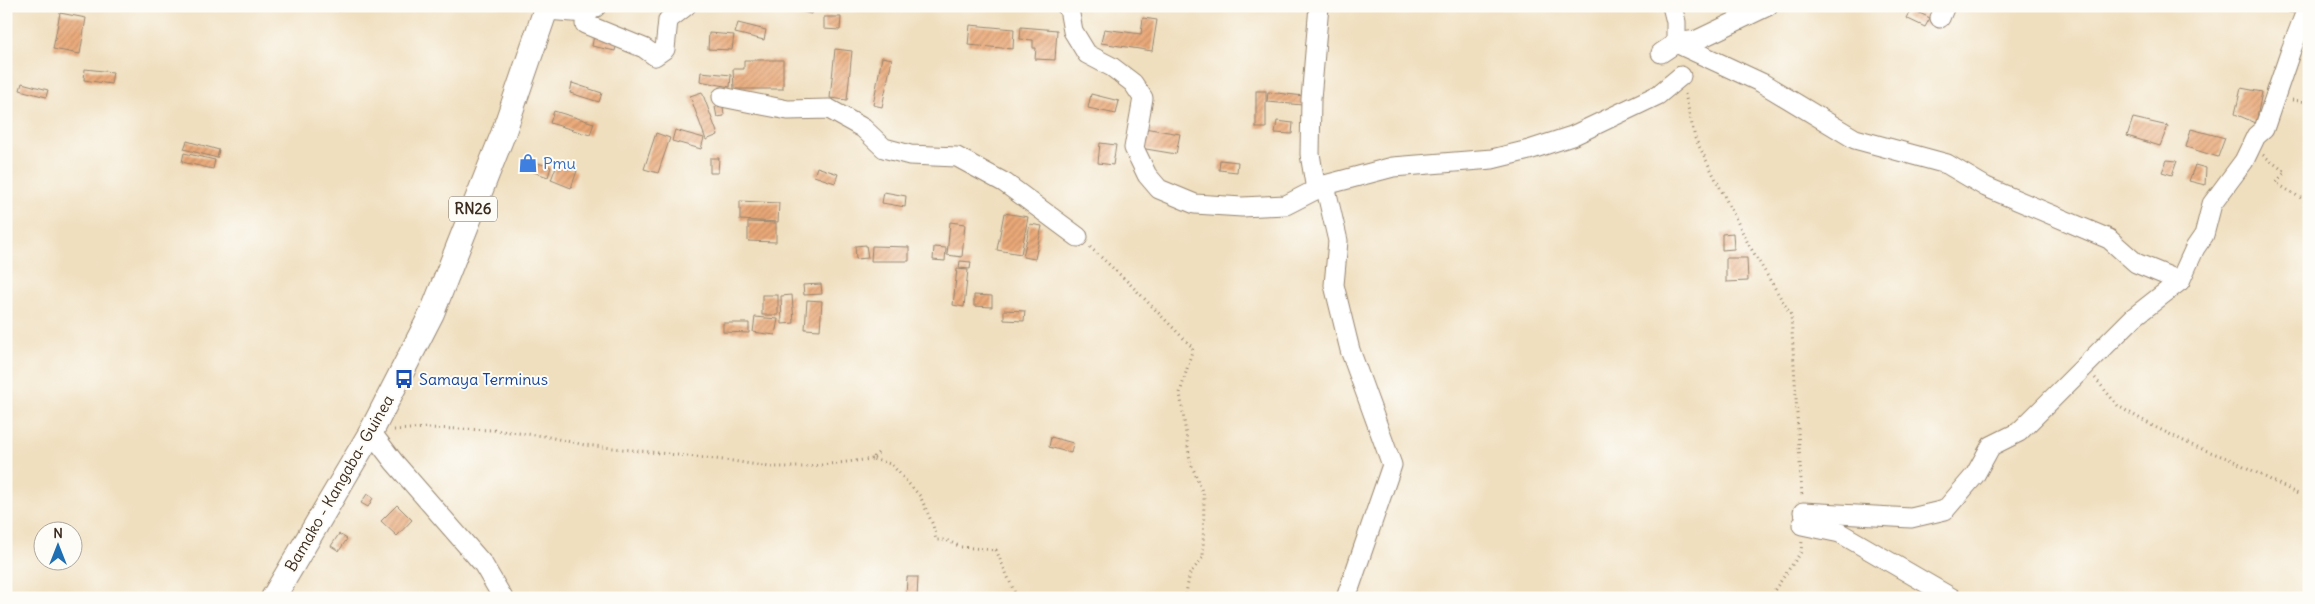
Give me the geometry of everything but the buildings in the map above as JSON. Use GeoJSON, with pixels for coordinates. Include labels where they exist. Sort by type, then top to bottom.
{"type":"FeatureCollection","features":[{"type":"Feature","properties":{"kind":"main road","name":"Bamako - Kangaba- Guinea"},"geometry":{"type":"LineString","coordinates":[[274,598],[371,432],[432,313],[503,134],[546,8]]}},
{"type":"Feature","properties":{"kind":"street"},"geometry":{"type":"LineString","coordinates":[[546,8],[591,10],[586,24],[644,48],[655,56],[665,49],[668,20],[686,6]]}},
{"type":"Feature","properties":{"kind":"street"},"geometry":{"type":"LineString","coordinates":[[1066,6],[1069,9],[1073,31],[1087,54],[1112,67],[1133,83],[1143,98],[1134,148],[1147,176],[1159,189],[1195,204],[1242,207],[1286,205],[1320,188],[1393,167],[1492,159],[1563,139],[1658,95],[1681,76]]}},
{"type":"Feature","properties":{"kind":"street"},"geometry":{"type":"LineString","coordinates":[[1319,6],[1311,99],[1310,154],[1338,241],[1334,285],[1350,350],[1392,465],[1346,598]]}},
{"type":"Feature","properties":{"kind":"street"},"geometry":{"type":"LineString","coordinates":[[1669,48],[1676,22],[1672,6]]}},
{"type":"Feature","properties":{"kind":"street"},"geometry":{"type":"LineString","coordinates":[[1669,48],[1697,40],[1768,6]]}},
{"type":"Feature","properties":{"kind":"street"},"geometry":{"type":"LineString","coordinates":[[1802,518],[1911,518],[1945,510],[1976,475],[1991,446],[2019,432],[2134,317],[2180,281],[2195,248],[2204,235],[2212,204],[2244,161],[2256,136],[2264,129],[2308,6]]}},
{"type":"Feature","properties":{"kind":"street"},"geometry":{"type":"LineString","coordinates":[[1669,48],[1762,83],[1855,139],[1947,164],[1986,187],[2109,239],[2136,263],[2180,281]]}},
{"type":"Feature","properties":{"kind":"street"},"geometry":{"type":"LineString","coordinates":[[722,97],[788,110],[829,109],[863,128],[884,148],[910,156],[957,157],[1005,182],[1078,236]]}},
{"type":"Feature","properties":{"kind":"street"},"geometry":{"type":"LineString","coordinates":[[371,432],[394,462],[482,564],[503,598]]}},
{"type":"Feature","properties":{"kind":"street"},"geometry":{"type":"LineString","coordinates":[[1802,518],[1840,532],[1952,598]]}},
{"type":"Feature","properties":{"kind":"path"},"geometry":{"type":"LineString","coordinates":[[1681,76],[1694,138],[1749,245],[1791,315],[1802,518],[1801,552],[1770,598]]}},
{"type":"Feature","properties":{"kind":"path"},"geometry":{"type":"LineString","coordinates":[[2264,129],[2262,154],[2285,172],[2276,183],[2309,203]]}},
{"type":"Feature","properties":{"kind":"path"},"geometry":{"type":"LineString","coordinates":[[1078,236],[1128,282],[1193,348],[1180,393],[1190,461],[1204,496],[1203,558],[1190,573],[1184,598]]}},
{"type":"Feature","properties":{"kind":"path"},"geometry":{"type":"LineString","coordinates":[[2085,366],[2118,406],[2169,434],[2232,460],[2298,494]]}},
{"type":"Feature","properties":{"kind":"path"},"geometry":{"type":"LineString","coordinates":[[371,432],[428,428],[493,430],[544,436],[585,445],[733,461],[769,467],[804,467],[872,459],[891,464],[920,496],[936,540],[946,540],[961,547],[996,550],[1017,598]]}},
{"type":"Feature","properties":{"kind":"path"},"geometry":{"type":"LineString","coordinates":[[872,459],[878,453]]}},
{"type":"Feature","properties":{"kind":"place","name":"Pmu"},"geometry":{"type":"Point","coordinates":[528,163]}},
{"type":"Feature","properties":{"kind":"place","name":"Samaya Terminus"},"geometry":{"type":"Point","coordinates":[404,379]}}]}
